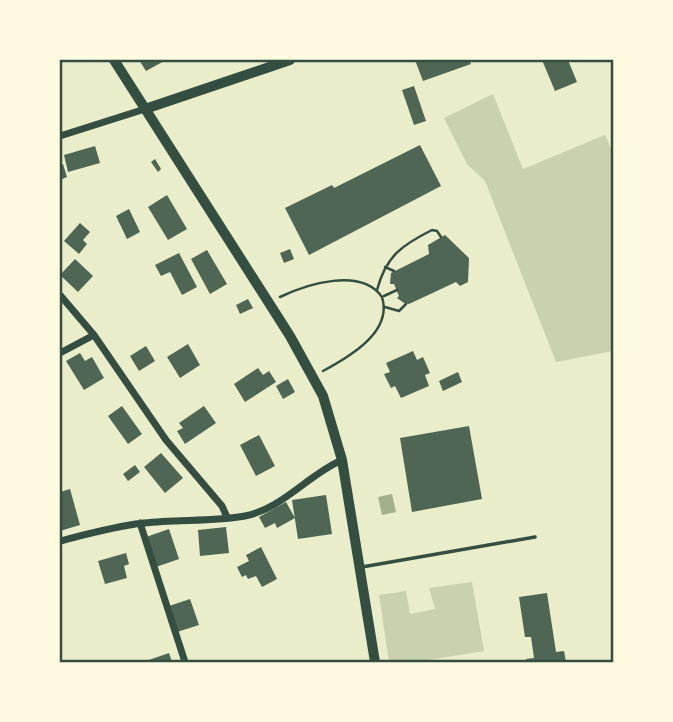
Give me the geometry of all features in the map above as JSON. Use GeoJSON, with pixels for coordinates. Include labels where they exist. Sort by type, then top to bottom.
{"type":"FeatureCollection","features":[{"type":"Feature","properties":{"kind":"main road"},"geometry":{"type":"LineString","coordinates":[[114,60],[314,376],[330,414],[342,460],[374,663]]}},
{"type":"Feature","properties":{"kind":"street"},"geometry":{"type":"LineString","coordinates":[[60,136],[290,60]]}},
{"type":"Feature","properties":{"kind":"street"},"geometry":{"type":"LineString","coordinates":[[60,295],[94,335],[166,440],[228,517]]}},
{"type":"Feature","properties":{"kind":"street"},"geometry":{"type":"LineString","coordinates":[[60,353],[94,335]]}},
{"type":"Feature","properties":{"kind":"street"},"geometry":{"type":"LineString","coordinates":[[60,541],[140,523],[245,516],[268,507],[296,490],[320,469],[342,460]]}},
{"type":"Feature","properties":{"kind":"street"},"geometry":{"type":"LineString","coordinates":[[140,523],[185,663]]}},
{"type":"Feature","properties":{"kind":"lane"},"geometry":{"type":"LineString","coordinates":[[360,568],[535,537]]}},
{"type":"Feature","properties":{"kind":"path"},"geometry":{"type":"LineString","coordinates":[[377,290],[393,254],[432,230],[437,231],[441,237]]}},
{"type":"Feature","properties":{"kind":"path"},"geometry":{"type":"LineString","coordinates":[[385,267],[394,271]]}},
{"type":"Feature","properties":{"kind":"path"},"geometry":{"type":"LineString","coordinates":[[269,302],[310,285],[328,281],[352,282],[377,290],[382,297],[386,307],[384,316],[361,348],[314,376]]}},
{"type":"Feature","properties":{"kind":"path"},"geometry":{"type":"LineString","coordinates":[[382,297],[397,290]]}},
{"type":"Feature","properties":{"kind":"path"},"geometry":{"type":"LineString","coordinates":[[386,307],[399,311],[406,304]]}},
{"type":"Feature","properties":{"kind":"shaded area"},"geometry":{"type":"Polygon","coordinates":[[[493,94],[523,169],[605,135],[614,155],[613,351],[556,362],[485,181],[467,164],[444,118],[493,94]]]}},
{"type":"Feature","properties":{"kind":"shaded area"},"geometry":{"type":"Polygon","coordinates":[[[392,494],[396,512],[382,515],[378,497],[392,494]]]}},
{"type":"Feature","properties":{"kind":"shaded area"},"geometry":{"type":"Polygon","coordinates":[[[472,582],[484,651],[416,662],[389,662],[379,595],[406,591],[410,614],[435,609],[429,588],[472,582]]]}},
{"type":"Feature","properties":{"kind":"building"},"geometry":{"type":"Polygon","coordinates":[[[139,60],[166,60],[146,71],[139,60]]]}},
{"type":"Feature","properties":{"kind":"building"},"geometry":{"type":"Polygon","coordinates":[[[415,60],[469,60],[471,64],[423,81],[415,60]]]}},
{"type":"Feature","properties":{"kind":"building"},"geometry":{"type":"Polygon","coordinates":[[[542,60],[568,60],[577,82],[555,91],[542,60]]]}},
{"type":"Feature","properties":{"kind":"building"},"geometry":{"type":"Polygon","coordinates":[[[414,86],[426,121],[414,125],[402,90],[414,86]]]}},
{"type":"Feature","properties":{"kind":"building"},"geometry":{"type":"Polygon","coordinates":[[[420,145],[441,186],[309,255],[285,208],[332,185],[334,188],[420,145]]]}},
{"type":"Feature","properties":{"kind":"building"},"geometry":{"type":"Polygon","coordinates":[[[95,146],[100,163],[68,172],[64,155],[95,146]]]}},
{"type":"Feature","properties":{"kind":"building"},"geometry":{"type":"Polygon","coordinates":[[[155,159],[161,169],[158,172],[151,162],[155,159]]]}},
{"type":"Feature","properties":{"kind":"building"},"geometry":{"type":"Polygon","coordinates":[[[63,164],[67,177],[60,180],[60,165],[63,164]]]}},
{"type":"Feature","properties":{"kind":"building"},"geometry":{"type":"Polygon","coordinates":[[[167,195],[187,229],[168,240],[148,207],[167,195]]]}},
{"type":"Feature","properties":{"kind":"building"},"geometry":{"type":"Polygon","coordinates":[[[129,209],[140,232],[127,239],[116,216],[129,209]]]}},
{"type":"Feature","properties":{"kind":"building"},"geometry":{"type":"Polygon","coordinates":[[[80,223],[90,232],[83,240],[87,244],[79,254],[64,241],[80,223]]]}},
{"type":"Feature","properties":{"kind":"building"},"geometry":{"type":"Polygon","coordinates":[[[445,235],[469,258],[468,282],[460,286],[456,282],[409,304],[404,303],[397,298],[399,296],[394,284],[390,284],[391,273],[429,254],[428,245],[445,235]]]}},
{"type":"Feature","properties":{"kind":"building"},"geometry":{"type":"Polygon","coordinates":[[[290,249],[294,259],[284,263],[280,253],[290,249]]]}},
{"type":"Feature","properties":{"kind":"building"},"geometry":{"type":"Polygon","coordinates":[[[207,250],[227,284],[210,294],[191,259],[207,250]]]}},
{"type":"Feature","properties":{"kind":"building"},"geometry":{"type":"Polygon","coordinates":[[[179,253],[197,287],[182,295],[170,272],[161,276],[155,265],[179,253]]]}},
{"type":"Feature","properties":{"kind":"building"},"geometry":{"type":"Polygon","coordinates":[[[75,259],[93,276],[78,292],[60,275],[75,259]]]}},
{"type":"Feature","properties":{"kind":"building"},"geometry":{"type":"Polygon","coordinates":[[[248,299],[253,308],[240,314],[236,305],[248,299]]]}},
{"type":"Feature","properties":{"kind":"building"},"geometry":{"type":"Polygon","coordinates":[[[188,344],[200,365],[180,378],[167,357],[188,344]]]}},
{"type":"Feature","properties":{"kind":"building"},"geometry":{"type":"Polygon","coordinates":[[[146,346],[155,361],[139,371],[130,356],[146,346]]]}},
{"type":"Feature","properties":{"kind":"building"},"geometry":{"type":"Polygon","coordinates":[[[413,351],[417,360],[423,357],[430,373],[425,375],[429,386],[401,398],[395,386],[391,388],[384,374],[390,372],[386,363],[413,351]]]}},
{"type":"Feature","properties":{"kind":"building"},"geometry":{"type":"Polygon","coordinates":[[[80,353],[85,361],[92,357],[104,378],[84,390],[66,361],[80,353]]]}},
{"type":"Feature","properties":{"kind":"building"},"geometry":{"type":"Polygon","coordinates":[[[258,368],[263,375],[269,371],[276,382],[245,402],[234,384],[258,368]]]}},
{"type":"Feature","properties":{"kind":"building"},"geometry":{"type":"Polygon","coordinates":[[[458,372],[462,382],[443,391],[439,381],[458,372]]]}},
{"type":"Feature","properties":{"kind":"building"},"geometry":{"type":"Polygon","coordinates":[[[288,379],[295,392],[283,399],[276,386],[288,379]]]}},
{"type":"Feature","properties":{"kind":"building"},"geometry":{"type":"Polygon","coordinates":[[[122,406],[142,434],[128,444],[108,416],[122,406]]]}},
{"type":"Feature","properties":{"kind":"building"},"geometry":{"type":"Polygon","coordinates":[[[204,406],[216,423],[185,444],[177,431],[183,428],[179,423],[204,406]]]}},
{"type":"Feature","properties":{"kind":"building"},"geometry":{"type":"Polygon","coordinates":[[[469,426],[482,499],[412,512],[400,438],[469,426]]]}},
{"type":"Feature","properties":{"kind":"building"},"geometry":{"type":"Polygon","coordinates":[[[259,435],[275,466],[256,476],[240,445],[259,435]]]}},
{"type":"Feature","properties":{"kind":"building"},"geometry":{"type":"Polygon","coordinates":[[[161,453],[183,478],[165,493],[144,467],[161,453]]]}},
{"type":"Feature","properties":{"kind":"building"},"geometry":{"type":"Polygon","coordinates":[[[135,465],[140,472],[128,481],[123,474],[135,465]]]}},
{"type":"Feature","properties":{"kind":"building"},"geometry":{"type":"Polygon","coordinates":[[[70,489],[80,525],[60,531],[60,492],[70,489]]]}},
{"type":"Feature","properties":{"kind":"building"},"geometry":{"type":"Polygon","coordinates":[[[326,495],[332,534],[298,539],[292,500],[326,495]]]}},
{"type":"Feature","properties":{"kind":"building"},"geometry":{"type":"Polygon","coordinates":[[[286,502],[295,518],[277,528],[275,523],[265,528],[259,517],[286,502]]]}},
{"type":"Feature","properties":{"kind":"building"},"geometry":{"type":"Polygon","coordinates":[[[226,527],[229,553],[200,556],[198,530],[226,527]]]}},
{"type":"Feature","properties":{"kind":"building"},"geometry":{"type":"Polygon","coordinates":[[[169,529],[179,559],[156,567],[146,537],[169,529]]]}},
{"type":"Feature","properties":{"kind":"building"},"geometry":{"type":"Polygon","coordinates":[[[261,547],[277,579],[262,587],[256,576],[248,579],[246,575],[242,577],[237,567],[249,561],[246,555],[261,547]]]}},
{"type":"Feature","properties":{"kind":"building"},"geometry":{"type":"Polygon","coordinates":[[[126,553],[129,564],[124,566],[127,578],[105,584],[98,561],[126,553]]]}},
{"type":"Feature","properties":{"kind":"building"},"geometry":{"type":"Polygon","coordinates":[[[547,593],[556,652],[564,651],[566,662],[526,662],[526,659],[534,658],[531,637],[525,637],[519,597],[547,593]]]}},
{"type":"Feature","properties":{"kind":"building"},"geometry":{"type":"Polygon","coordinates":[[[190,599],[199,625],[177,632],[169,606],[190,599]]]}},
{"type":"Feature","properties":{"kind":"building"},"geometry":{"type":"Polygon","coordinates":[[[169,653],[172,662],[143,662],[169,653]]]}}]}
